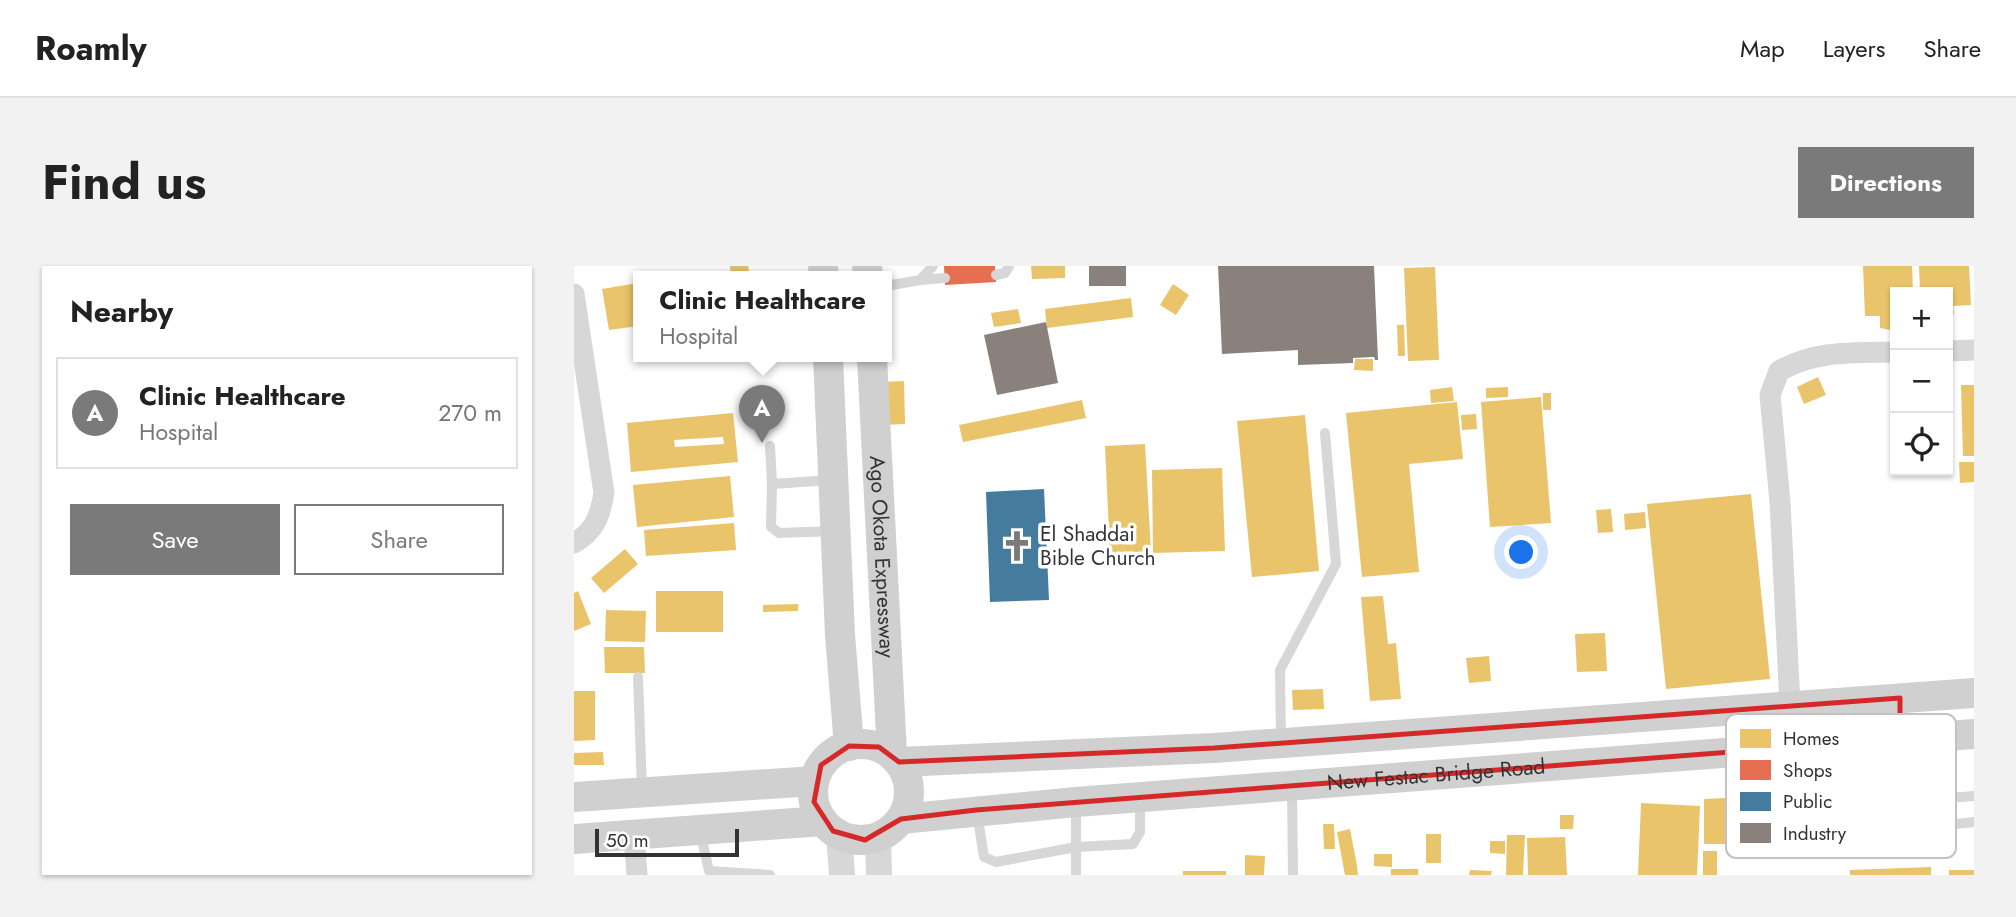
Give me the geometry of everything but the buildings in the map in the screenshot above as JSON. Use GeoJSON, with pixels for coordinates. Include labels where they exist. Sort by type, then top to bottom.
{"type":"FeatureCollection","features":[{"type":"Feature","properties":{"kind":"main road","name":"Ago Okota Expressway"},"geometry":{"type":"LineString","coordinates":[[828,362],[849,746]]}},
{"type":"Feature","properties":{"kind":"main road","name":"Ago Okota Expressway"},"geometry":{"type":"LineString","coordinates":[[872,362],[896,759]]}},
{"type":"Feature","properties":{"kind":"main road"},"geometry":{"type":"LineString","coordinates":[[896,759],[1214,748],[1281,741],[1974,693]]}},
{"type":"Feature","properties":{"kind":"main road"},"geometry":{"type":"LineString","coordinates":[[1900,698],[1900,714]]}},
{"type":"Feature","properties":{"kind":"main road","name":"New Festac Bridge Road"},"geometry":{"type":"LineString","coordinates":[[1956,735],[1974,734]]}},
{"type":"Feature","properties":{"kind":"main road"},"geometry":{"type":"LineString","coordinates":[[574,839],[700,831],[831,828],[852,839],[889,828],[909,800],[908,780],[896,759],[879,747],[864,744],[849,746],[827,759],[814,781],[814,802],[831,828]]}},
{"type":"Feature","properties":{"kind":"main road","name":"New Festac Bridge Road"},"geometry":{"type":"LineString","coordinates":[[889,828],[976,810],[1726,753]]}},
{"type":"Feature","properties":{"kind":"main road"},"geometry":{"type":"LineString","coordinates":[[574,797],[814,781]]}},
{"type":"Feature","properties":{"kind":"street"},"geometry":{"type":"LineString","coordinates":[[574,293],[604,493],[600,517],[587,536],[574,543]]}},
{"type":"Feature","properties":{"kind":"street"},"geometry":{"type":"LineString","coordinates":[[1953,351],[1974,350]]}},
{"type":"Feature","properties":{"kind":"street"},"geometry":{"type":"LineString","coordinates":[[1790,705],[1780,502],[1770,395],[1779,371],[1802,359],[1823,354],[1890,352]]}},
{"type":"Feature","properties":{"kind":"street"},"geometry":{"type":"LineString","coordinates":[[831,828],[842,875]]}},
{"type":"Feature","properties":{"kind":"street"},"geometry":{"type":"LineString","coordinates":[[879,875],[889,828]]}},
{"type":"Feature","properties":{"kind":"street"},"geometry":{"type":"LineString","coordinates":[[635,835],[637,875]]}},
{"type":"Feature","properties":{"kind":"lane"},"geometry":{"type":"LineString","coordinates":[[920,280],[933,266]]}},
{"type":"Feature","properties":{"kind":"lane"},"geometry":{"type":"LineString","coordinates":[[996,275],[1005,273],[1009,266]]}},
{"type":"Feature","properties":{"kind":"lane"},"geometry":{"type":"LineString","coordinates":[[892,285],[945,278]]}},
{"type":"Feature","properties":{"kind":"lane"},"geometry":{"type":"LineString","coordinates":[[1281,741],[1280,670],[1336,564],[1325,433]]}},
{"type":"Feature","properties":{"kind":"lane"},"geometry":{"type":"LineString","coordinates":[[770,446],[774,531],[836,531]]}},
{"type":"Feature","properties":{"kind":"lane"},"geometry":{"type":"LineString","coordinates":[[772,484],[834,480]]}},
{"type":"Feature","properties":{"kind":"lane"},"geometry":{"type":"LineString","coordinates":[[638,677],[642,792]]}},
{"type":"Feature","properties":{"kind":"lane"},"geometry":{"type":"LineString","coordinates":[[1292,786],[1293,875]]}},
{"type":"Feature","properties":{"kind":"lane"},"geometry":{"type":"LineString","coordinates":[[1956,797],[1974,796]]}},
{"type":"Feature","properties":{"kind":"lane"},"geometry":{"type":"LineString","coordinates":[[976,810],[984,857],[996,862],[1076,847],[1133,844],[1140,832],[1140,797]]}},
{"type":"Feature","properties":{"kind":"lane"},"geometry":{"type":"LineString","coordinates":[[1076,802],[1076,875]]}},
{"type":"Feature","properties":{"kind":"lane"},"geometry":{"type":"LineString","coordinates":[[1956,824],[1974,822]]}},
{"type":"Feature","properties":{"kind":"lane"},"geometry":{"type":"LineString","coordinates":[[700,831],[705,865],[709,871],[770,875]]}},
{"type":"Feature","properties":{"kind":"highlighted area"},"geometry":{"type":"Polygon","coordinates":[[[1900,698],[1900,739],[976,810],[901,819],[865,840],[833,831],[814,802],[821,765],[849,746],[879,747],[899,762],[1214,748],[1900,698]]]}},
{"type":"Feature","properties":{"kind":"place","name":"Clinic Healthcare"},"geometry":{"type":"Point","coordinates":[762,443]}},
{"type":"Feature","properties":{"kind":"place","name":"El Shaddai Bible Church"},"geometry":{"type":"Point","coordinates":[1017,546]}}]}
